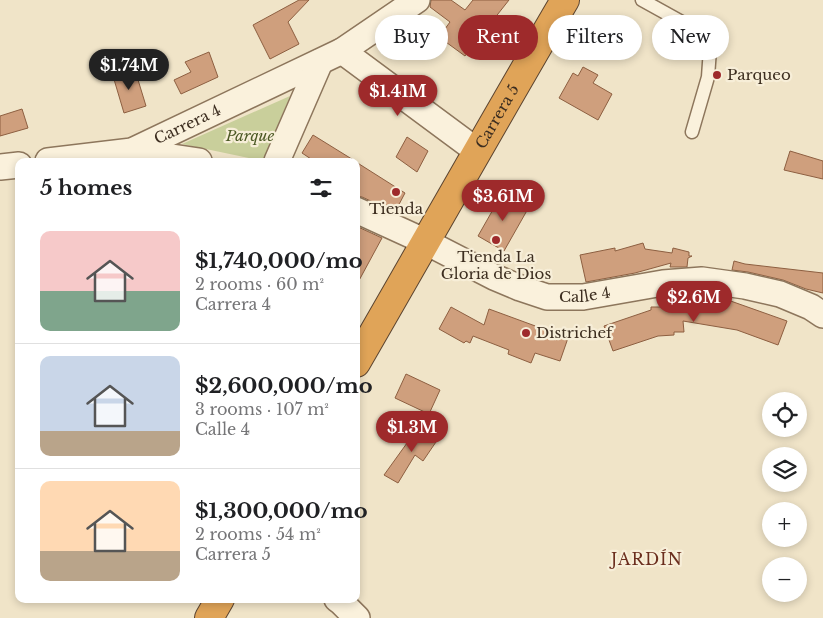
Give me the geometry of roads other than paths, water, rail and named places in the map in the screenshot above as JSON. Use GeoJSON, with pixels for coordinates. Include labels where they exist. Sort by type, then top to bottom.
{"type":"FeatureCollection","features":[{"type":"Feature","properties":{"kind":"highway","name":"Carrera 5"},"geometry":{"type":"LineString","coordinates":[[360,356],[565,0]]}},
{"type":"Feature","properties":{"kind":"highway"},"geometry":{"type":"LineString","coordinates":[[209,618],[218,603]]}},
{"type":"Feature","properties":{"kind":"street","name":"Carrera 4"},"geometry":{"type":"LineString","coordinates":[[73,158],[132,151],[342,51],[416,0]]}},
{"type":"Feature","properties":{"kind":"street"},"geometry":{"type":"LineString","coordinates":[[342,51],[477,150]]}},
{"type":"Feature","properties":{"kind":"street"},"geometry":{"type":"LineString","coordinates":[[278,158],[320,62]]}},
{"type":"Feature","properties":{"kind":"street"},"geometry":{"type":"LineString","coordinates":[[132,151],[179,158]]}},
{"type":"Feature","properties":{"kind":"street"},"geometry":{"type":"LineString","coordinates":[[0,167],[15,165]]}},
{"type":"Feature","properties":{"kind":"street","name":"Calle 4"},"geometry":{"type":"LineString","coordinates":[[360,212],[426,242],[494,277],[547,297],[583,297],[663,283],[702,280],[745,286],[780,294],[811,307],[823,315]]}},
{"type":"Feature","properties":{"kind":"street"},"geometry":{"type":"LineString","coordinates":[[342,603],[357,618]]}},
{"type":"Feature","properties":{"kind":"lane"},"geometry":{"type":"LineString","coordinates":[[642,0],[689,26],[710,49],[708,78],[692,132]]}},
{"type":"Feature","properties":{"kind":"place","name":"Parqueo"},"geometry":{"type":"Point","coordinates":[717,75]}},
{"type":"Feature","properties":{"kind":"place","name":"Tienda"},"geometry":{"type":"Point","coordinates":[396,192]}},
{"type":"Feature","properties":{"kind":"place","name":"Tienda La Gloria de Dios"},"geometry":{"type":"Point","coordinates":[496,240]}},
{"type":"Feature","properties":{"kind":"place","name":"Districhef"},"geometry":{"type":"Point","coordinates":[526,333]}},
{"type":"Feature","properties":{"kind":"district","name":"JARDÍN"},"geometry":{"type":"Point","coordinates":[647,559]}},
{"type":"Feature","properties":{"kind":"park label","name":"Parque"},"geometry":{"type":"Point","coordinates":[250,136]}}]}
